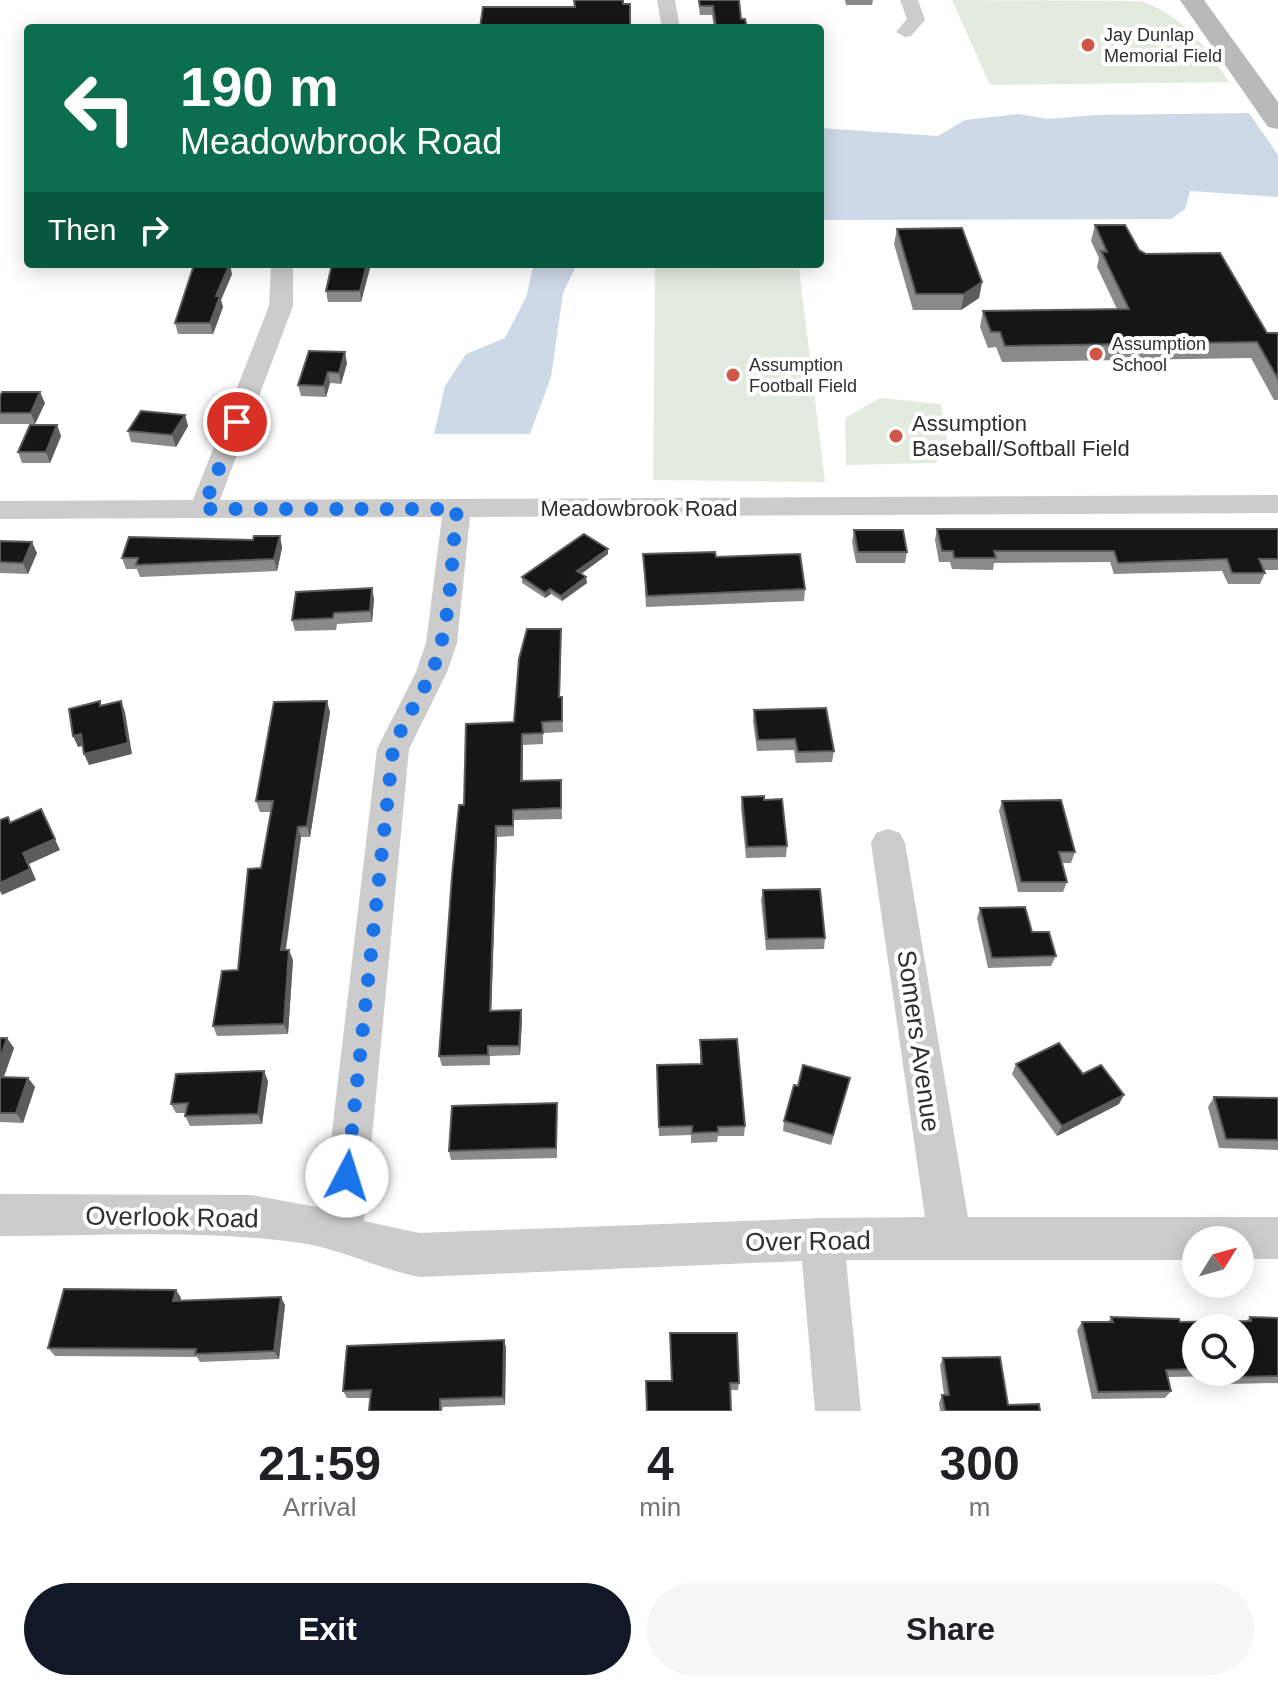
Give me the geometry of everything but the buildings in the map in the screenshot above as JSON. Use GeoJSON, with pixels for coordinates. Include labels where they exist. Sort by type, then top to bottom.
{"type":"FeatureCollection","features":[{"type":"Feature","properties":{"kind":"main road"},"geometry":{"type":"LineString","coordinates":[[1192,0],[1278,121]]}},
{"type":"Feature","properties":{"kind":"street"},"geometry":{"type":"LineString","coordinates":[[666,0],[670,24]]}},
{"type":"Feature","properties":{"kind":"street"},"geometry":{"type":"LineString","coordinates":[[905,32],[916,20],[909,0]]}},
{"type":"Feature","properties":{"kind":"street"},"geometry":{"type":"LineString","coordinates":[[203,509],[281,306],[282,268]]}},
{"type":"Feature","properties":{"kind":"street","name":"Meadowbrook Road"},"geometry":{"type":"LineString","coordinates":[[0,510],[1278,504]]}},
{"type":"Feature","properties":{"kind":"street"},"geometry":{"type":"LineString","coordinates":[[342,1232],[393,749],[403,721],[434,665],[443,638],[457,509]]}},
{"type":"Feature","properties":{"kind":"street","name":"Somers Avenue"},"geometry":{"type":"LineString","coordinates":[[888,843],[950,1239]]}},
{"type":"Feature","properties":{"kind":"street","name":"Overlook Road"},"geometry":{"type":"LineString","coordinates":[[0,1215],[251,1216],[306,1223],[342,1232]]}},
{"type":"Feature","properties":{"kind":"street","name":"Over Road"},"geometry":{"type":"LineString","coordinates":[[342,1232],[386,1249],[430,1255],[822,1239],[1278,1238]]}},
{"type":"Feature","properties":{"kind":"street"},"geometry":{"type":"LineString","coordinates":[[822,1239],[838,1411]]}},
{"type":"Feature","properties":{"kind":"shaded area","name":"Jay Dunlap Memorial Field"},"geometry":{"type":"Polygon","coordinates":[[[952,0],[1140,1],[1169,14],[1192,33],[1229,82],[990,85],[952,0]]]}},
{"type":"Feature","properties":{"kind":"shaded area","name":"Assumption Football Field"},"geometry":{"type":"Polygon","coordinates":[[[655,268],[799,269],[825,482],[653,480],[655,268]]]}},
{"type":"Feature","properties":{"kind":"shaded area","name":"Assumption Baseball/Softball Field"},"geometry":{"type":"Polygon","coordinates":[[[880,398],[941,404],[949,454],[934,463],[846,465],[845,418],[880,398]]]}},
{"type":"Feature","properties":{"kind":"water"},"geometry":{"type":"Polygon","coordinates":[[[1249,113],[1278,155],[1278,197],[1190,191],[1185,209],[1171,219],[824,220],[824,128],[938,136],[965,120],[1019,114],[1049,119],[1095,115],[1249,113]]]}},
{"type":"Feature","properties":{"kind":"water"},"geometry":{"type":"Polygon","coordinates":[[[533,268],[575,268],[563,293],[551,377],[530,434],[434,434],[445,386],[466,354],[505,338],[526,297],[533,268]]]}},
{"type":"Feature","properties":{"kind":"place","name":"Jay Dunlap Memorial Field"},"geometry":{"type":"Point","coordinates":[1088,45]}},
{"type":"Feature","properties":{"kind":"place","name":"Assumption School"},"geometry":{"type":"Point","coordinates":[1096,354]}},
{"type":"Feature","properties":{"kind":"place","name":"Assumption Football Field"},"geometry":{"type":"Point","coordinates":[733,375]}},
{"type":"Feature","properties":{"kind":"place","name":"Assumption Baseball/Softball Field"},"geometry":{"type":"Point","coordinates":[896,436]}},
{"type":"Feature","properties":{"kind":"route"},"geometry":{"type":"LineString","coordinates":[[237,422],[203,509],[457,509],[443,638],[434,665],[403,721],[393,749],[347,1176]]}}]}
